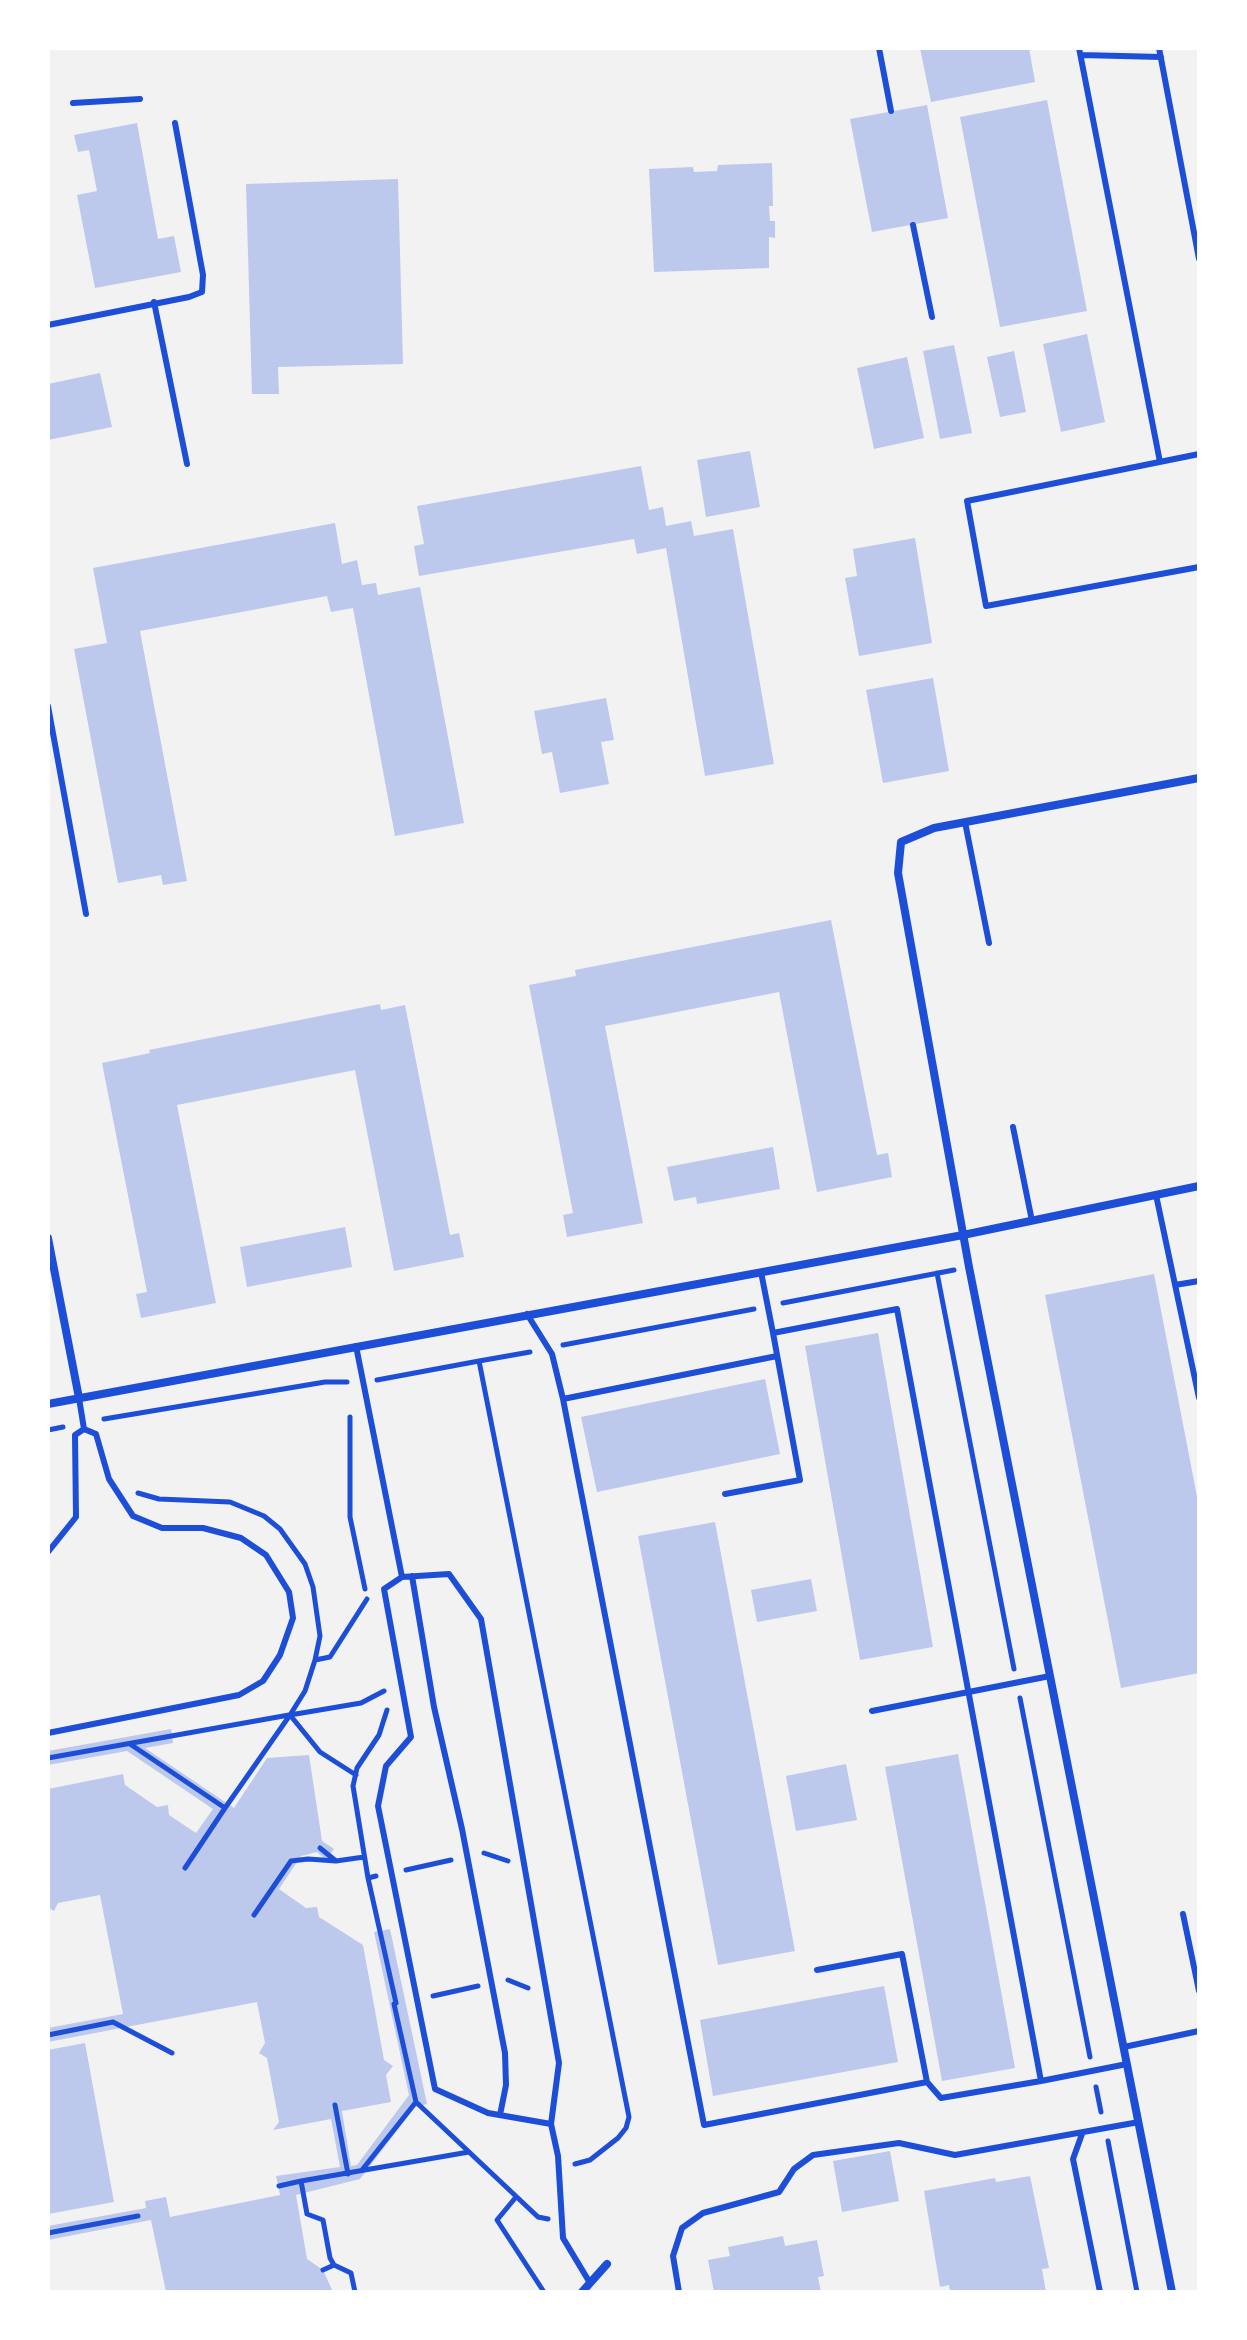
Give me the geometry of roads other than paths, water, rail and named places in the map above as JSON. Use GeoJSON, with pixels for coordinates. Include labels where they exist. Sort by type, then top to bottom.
{"type":"FeatureCollection","features":[{"type":"Feature","properties":{"kind":"street"},"geometry":{"type":"LineString","coordinates":[[1172,2292],[963,1235],[898,873],[901,842],[934,828],[1199,778]]}},
{"type":"Feature","properties":{"kind":"street"},"geometry":{"type":"LineString","coordinates":[[48,1404],[963,1235],[1199,1186]]}},
{"type":"Feature","properties":{"kind":"street"},"geometry":{"type":"LineString","coordinates":[[48,1238],[79,1398]]}},
{"type":"Feature","properties":{"kind":"street"},"geometry":{"type":"LineString","coordinates":[[582,2292],[607,2264]]}},
{"type":"Feature","properties":{"kind":"lane"},"geometry":{"type":"LineString","coordinates":[[879,48],[891,111]]}},
{"type":"Feature","properties":{"kind":"lane"},"geometry":{"type":"LineString","coordinates":[[1159,48],[1199,259]]}},
{"type":"Feature","properties":{"kind":"lane"},"geometry":{"type":"LineString","coordinates":[[1160,462],[1080,52],[1161,57]]}},
{"type":"Feature","properties":{"kind":"lane"},"geometry":{"type":"LineString","coordinates":[[73,103],[140,99]]}},
{"type":"Feature","properties":{"kind":"lane"},"geometry":{"type":"LineString","coordinates":[[48,325],[202,292],[203,275],[175,123]]}},
{"type":"Feature","properties":{"kind":"lane"},"geometry":{"type":"LineString","coordinates":[[913,225],[932,317]]}},
{"type":"Feature","properties":{"kind":"lane"},"geometry":{"type":"LineString","coordinates":[[154,302],[187,464]]}},
{"type":"Feature","properties":{"kind":"lane"},"geometry":{"type":"LineString","coordinates":[[1199,454],[967,501],[986,606],[1199,567]]}},
{"type":"Feature","properties":{"kind":"lane"},"geometry":{"type":"LineString","coordinates":[[48,706],[86,914]]}},
{"type":"Feature","properties":{"kind":"lane"},"geometry":{"type":"LineString","coordinates":[[965,822],[989,943]]}},
{"type":"Feature","properties":{"kind":"lane"},"geometry":{"type":"LineString","coordinates":[[1013,1127],[1032,1221]]}},
{"type":"Feature","properties":{"kind":"lane"},"geometry":{"type":"LineString","coordinates":[[1156,1195],[1199,1398]]}},
{"type":"Feature","properties":{"kind":"lane"},"geometry":{"type":"LineString","coordinates":[[725,1494],[800,1480],[761,1272]]}},
{"type":"Feature","properties":{"kind":"lane"},"geometry":{"type":"LineString","coordinates":[[1175,1285],[1199,1281]]}},
{"type":"Feature","properties":{"kind":"lane"},"geometry":{"type":"LineString","coordinates":[[773,1333],[897,1309],[1041,2081]]}},
{"type":"Feature","properties":{"kind":"lane"},"geometry":{"type":"LineString","coordinates":[[527,1314],[552,1354],[563,1399],[704,2125],[927,2082]]}},
{"type":"Feature","properties":{"kind":"lane"},"geometry":{"type":"LineString","coordinates":[[356,1346],[402,1577]]}},
{"type":"Feature","properties":{"kind":"lane"},"geometry":{"type":"LineString","coordinates":[[563,1399],[777,1356]]}},
{"type":"Feature","properties":{"kind":"lane"},"geometry":{"type":"LineString","coordinates":[[48,1552],[76,1517],[75,1435],[83,1426],[79,1398]]}},
{"type":"Feature","properties":{"kind":"lane"},"geometry":{"type":"LineString","coordinates":[[48,1733],[239,1695],[263,1681],[280,1655],[293,1618],[289,1592],[266,1555],[241,1538],[203,1528],[162,1528],[133,1516],[115,1490],[96,1434],[83,1426]]}},
{"type":"Feature","properties":{"kind":"lane"},"geometry":{"type":"LineString","coordinates":[[551,2124],[500,2115],[435,2089],[378,1806],[386,1766],[411,1737],[384,1589],[402,1577],[449,1574],[481,1619],[559,2063],[551,2124],[563,2238],[590,2283]]}},
{"type":"Feature","properties":{"kind":"lane"},"geometry":{"type":"LineString","coordinates":[[412,1576],[436,1719],[467,1857],[505,2053],[506,2085],[500,2115]]}},
{"type":"Feature","properties":{"kind":"lane"},"geometry":{"type":"LineString","coordinates":[[872,1711],[1050,1676]]}},
{"type":"Feature","properties":{"kind":"lane"},"geometry":{"type":"LineString","coordinates":[[1183,1914],[1199,1991]]}},
{"type":"Feature","properties":{"kind":"lane"},"geometry":{"type":"LineString","coordinates":[[817,1970],[902,1954],[927,2082],[941,2098],[1127,2064]]}},
{"type":"Feature","properties":{"kind":"lane"},"geometry":{"type":"LineString","coordinates":[[1124,2047],[1199,2031]]}},
{"type":"Feature","properties":{"kind":"lane"},"geometry":{"type":"LineString","coordinates":[[679,2292],[673,2256],[682,2228],[703,2213],[779,2192],[794,2169],[813,2155],[899,2143],[955,2155],[1139,2122]]}},
{"type":"Feature","properties":{"kind":"lane"},"geometry":{"type":"LineString","coordinates":[[1082,2134],[1073,2159],[1100,2292]]}}]}
